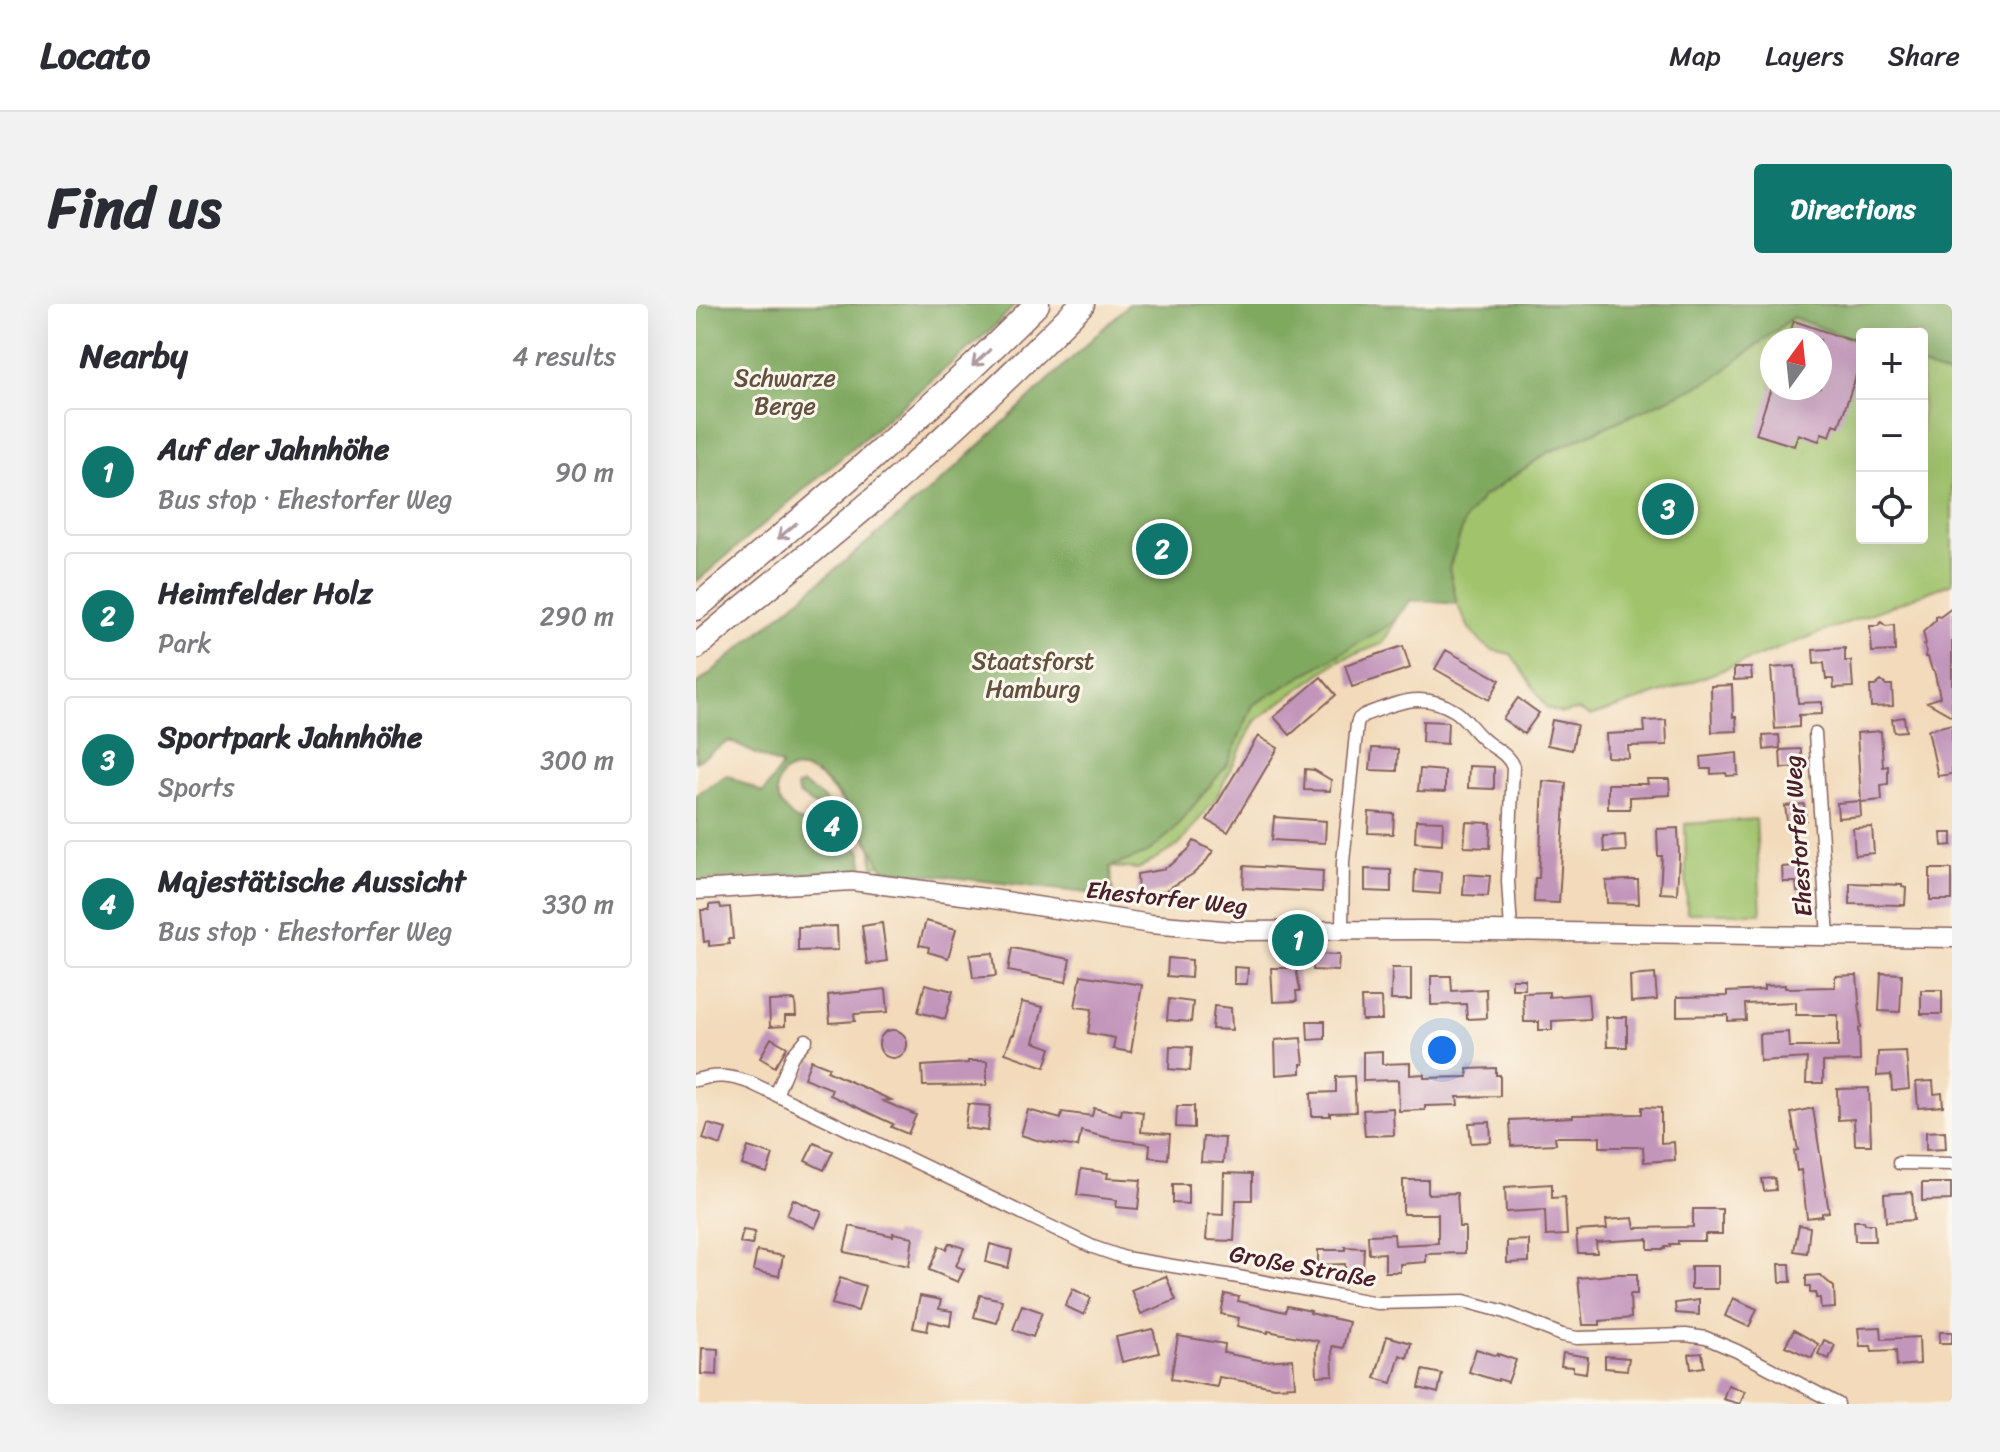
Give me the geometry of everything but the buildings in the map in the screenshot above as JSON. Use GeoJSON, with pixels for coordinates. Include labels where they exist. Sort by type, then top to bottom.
{"type":"FeatureCollection","features":[{"type":"Feature","properties":{"kind":"highway"},"geometry":{"type":"LineString","coordinates":[[696,608],[835,491],[1003,339],[1037,304]]}},
{"type":"Feature","properties":{"kind":"highway"},"geometry":{"type":"LineString","coordinates":[[696,647],[900,476],[1027,360],[1082,304]]}},
{"type":"Feature","properties":{"kind":"main road","name":"Ehestorfer Weg"},"geometry":{"type":"LineString","coordinates":[[696,890],[852,881],[1169,926],[1258,931],[1511,931],[1952,938]]}},
{"type":"Feature","properties":{"kind":"street"},"geometry":{"type":"LineString","coordinates":[[1342,930],[1343,862],[1357,724],[1364,715],[1401,701],[1416,699],[1435,701],[1454,710],[1510,759],[1513,767],[1508,881],[1511,931]]}},
{"type":"Feature","properties":{"kind":"street","name":"Ehestorfer Weg"},"geometry":{"type":"LineString","coordinates":[[1815,733],[1828,937]]}},
{"type":"Feature","properties":{"kind":"street"},"geometry":{"type":"LineString","coordinates":[[776,1095],[792,1056],[806,1040]]}},
{"type":"Feature","properties":{"kind":"street","name":"Große Straße"},"geometry":{"type":"LineString","coordinates":[[696,1080],[717,1076],[734,1078],[776,1095],[1093,1247],[1125,1258],[1377,1303],[1464,1301],[1577,1338],[1686,1335],[1706,1338],[1726,1345],[1838,1404]]}},
{"type":"Feature","properties":{"kind":"street"},"geometry":{"type":"LineString","coordinates":[[1899,1163],[1952,1164]]}},
{"type":"Feature","properties":{"kind":"green space","name":"Schwarze Berge"},"geometry":{"type":"Polygon","coordinates":[[[696,304],[1016,304],[995,326],[696,582],[696,304]]]}},
{"type":"Feature","properties":{"kind":"green space","name":"Staatsforst Hamburg"},"geometry":{"type":"Polygon","coordinates":[[[1129,304],[1952,304],[1952,377],[1928,368],[1928,328],[1856,328],[1856,341],[1832,332],[1832,328],[1822,328],[1793,317],[1779,328],[1760,328],[1760,343],[1715,378],[1547,453],[1483,497],[1465,520],[1449,568],[1457,604],[1411,600],[1391,624],[1253,705],[1227,765],[1171,833],[1147,853],[1110,867],[1113,896],[883,869],[845,802],[829,784],[800,769],[788,771],[780,778],[777,790],[783,807],[801,822],[840,828],[861,852],[864,870],[696,881],[696,795],[727,775],[763,793],[782,766],[729,741],[696,762],[696,685],[946,477],[1129,304]]]}},
{"type":"Feature","properties":{"kind":"green space","name":"Staatsforst Hamburg"},"geometry":{"type":"Polygon","coordinates":[[[1155,304],[1952,304],[1952,583],[1675,688],[1591,716],[1578,710],[1561,713],[1547,708],[1511,654],[1492,650],[1469,628],[1457,604],[1449,568],[1462,528],[1382,644],[1338,661],[1255,721],[1216,798],[1179,845],[1138,869],[1110,867],[1113,896],[885,863],[873,867],[872,849],[842,801],[801,754],[1155,304]],[[1699,385],[1508,437],[1484,496],[1547,453],[1699,385]]]}},
{"type":"Feature","properties":{"kind":"green space"},"geometry":{"type":"Polygon","coordinates":[[[803,784],[823,798],[825,806],[818,808],[798,794],[797,786],[803,784]]]}},
{"type":"Feature","properties":{"kind":"green space"},"geometry":{"type":"Polygon","coordinates":[[[1756,819],[1761,913],[1687,913],[1685,824],[1756,819]]]}},
{"type":"Feature","properties":{"kind":"place","name":"Sportpark Jahnhöhe"},"geometry":{"type":"Point","coordinates":[1668,509]}},
{"type":"Feature","properties":{"kind":"place","name":"Heimfelder Holz"},"geometry":{"type":"Point","coordinates":[1162,549]}},
{"type":"Feature","properties":{"kind":"place","name":"Majestätische Aussicht"},"geometry":{"type":"Point","coordinates":[832,826]}},
{"type":"Feature","properties":{"kind":"place","name":"Auf der Jahnhöhe"},"geometry":{"type":"Point","coordinates":[1298,940]}}]}
